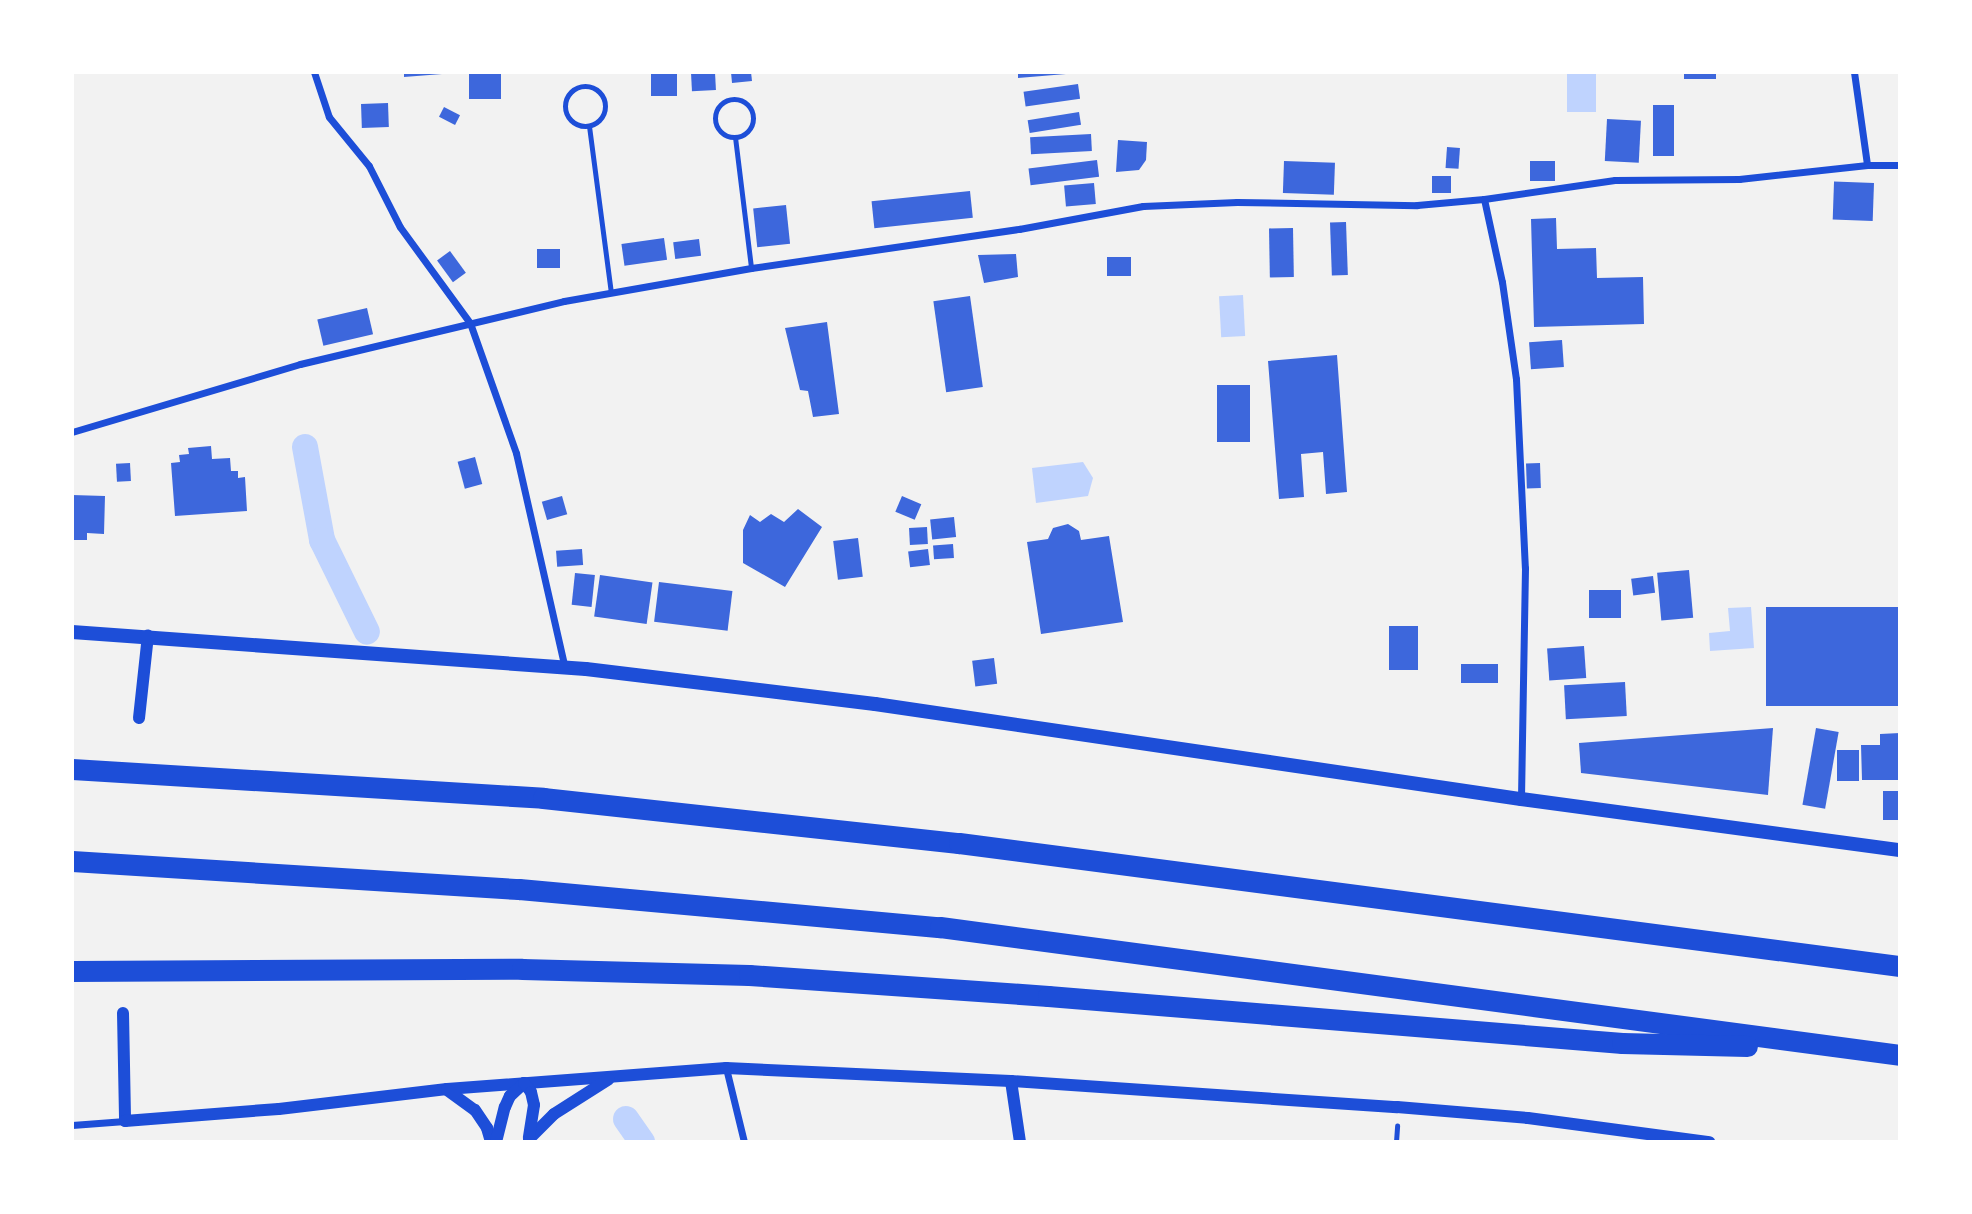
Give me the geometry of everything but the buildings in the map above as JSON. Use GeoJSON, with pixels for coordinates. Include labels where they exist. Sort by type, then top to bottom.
{"type":"FeatureCollection","features":[{"type":"Feature","properties":{"kind":"highway"},"geometry":{"type":"LineString","coordinates":[[72,769],[557,799],[959,843],[1900,966]]}},
{"type":"Feature","properties":{"kind":"highway"},"geometry":{"type":"LineString","coordinates":[[72,861],[519,889],[940,926],[1900,1055]]}},
{"type":"Feature","properties":{"kind":"highway"},"geometry":{"type":"LineString","coordinates":[[72,971],[522,969],[749,975],[1048,996],[1622,1043],[1858,1049]]}},
{"type":"Feature","properties":{"kind":"main road"},"geometry":{"type":"LineString","coordinates":[[72,632],[148,635],[565,668],[875,704],[1521,799],[1900,850]]}},
{"type":"Feature","properties":{"kind":"street"},"geometry":{"type":"LineString","coordinates":[[314,72],[329,117],[369,166],[400,227],[470,323],[516,453],[565,668]]}},
{"type":"Feature","properties":{"kind":"street"},"geometry":{"type":"LineString","coordinates":[[1854,72],[1867,165]]}},
{"type":"Feature","properties":{"kind":"street"},"geometry":{"type":"LineString","coordinates":[[72,432],[300,363],[611,292],[751,268],[1019,229],[1143,206],[1237,202],[1417,205],[1484,199],[1615,180],[1739,179],[1900,164]]}},
{"type":"Feature","properties":{"kind":"street"},"geometry":{"type":"LineString","coordinates":[[1484,199],[1502,282],[1516,379],[1525,568],[1521,799]]}},
{"type":"Feature","properties":{"kind":"street"},"geometry":{"type":"LineString","coordinates":[[139,718],[148,635]]}},
{"type":"Feature","properties":{"kind":"street"},"geometry":{"type":"LineString","coordinates":[[123,1013],[125,1121]]}},
{"type":"Feature","properties":{"kind":"street"},"geometry":{"type":"LineString","coordinates":[[72,1125],[447,1089],[726,1068],[1011,1081],[1528,1118],[1709,1142]]}},
{"type":"Feature","properties":{"kind":"street"},"geometry":{"type":"LineString","coordinates":[[726,1068],[744,1142]]}},
{"type":"Feature","properties":{"kind":"street"},"geometry":{"type":"LineString","coordinates":[[528,1140],[554,1114],[613,1076]]}},
{"type":"Feature","properties":{"kind":"street"},"geometry":{"type":"LineString","coordinates":[[1011,1081],[1020,1142]]}},
{"type":"Feature","properties":{"kind":"street"},"geometry":{"type":"LineString","coordinates":[[524,1083],[531,1092],[534,1105],[528,1140]]}},
{"type":"Feature","properties":{"kind":"street"},"geometry":{"type":"LineString","coordinates":[[494,1142],[510,1096],[524,1083]]}},
{"type":"Feature","properties":{"kind":"street"},"geometry":{"type":"LineString","coordinates":[[447,1089],[475,1110],[494,1142]]}},
{"type":"Feature","properties":{"kind":"lane"},"geometry":{"type":"LineString","coordinates":[[578,87],[597,89],[605,100],[600,119],[589,125],[576,124],[565,108],[568,96],[578,87]]}},
{"type":"Feature","properties":{"kind":"lane"},"geometry":{"type":"LineString","coordinates":[[732,99],[745,102],[752,113],[751,126],[735,136],[719,130],[715,119],[717,108],[732,99]]}},
{"type":"Feature","properties":{"kind":"lane"},"geometry":{"type":"LineString","coordinates":[[589,125],[611,292]]}},
{"type":"Feature","properties":{"kind":"lane"},"geometry":{"type":"LineString","coordinates":[[735,136],[751,268]]}},
{"type":"Feature","properties":{"kind":"water"},"geometry":{"type":"Polygon","coordinates":[[[1567,72],[1596,72],[1596,112],[1567,112],[1567,72]]]}},
{"type":"Feature","properties":{"kind":"water"},"geometry":{"type":"Polygon","coordinates":[[[1243,295],[1245,336],[1221,337],[1219,296],[1243,295]]]}},
{"type":"Feature","properties":{"kind":"water"},"geometry":{"type":"Polygon","coordinates":[[[1083,462],[1093,478],[1088,496],[1036,503],[1032,468],[1083,462]]]}},
{"type":"Feature","properties":{"kind":"water"},"geometry":{"type":"Polygon","coordinates":[[[1751,607],[1754,648],[1710,651],[1709,633],[1730,631],[1728,608],[1751,607]]]}},
{"type":"Feature","properties":{"kind":"waterway"},"geometry":{"type":"LineString","coordinates":[[305,447],[322,540],[367,632]]}},
{"type":"Feature","properties":{"kind":"waterway"},"geometry":{"type":"LineString","coordinates":[[626,1119],[642,1142]]}}]}
